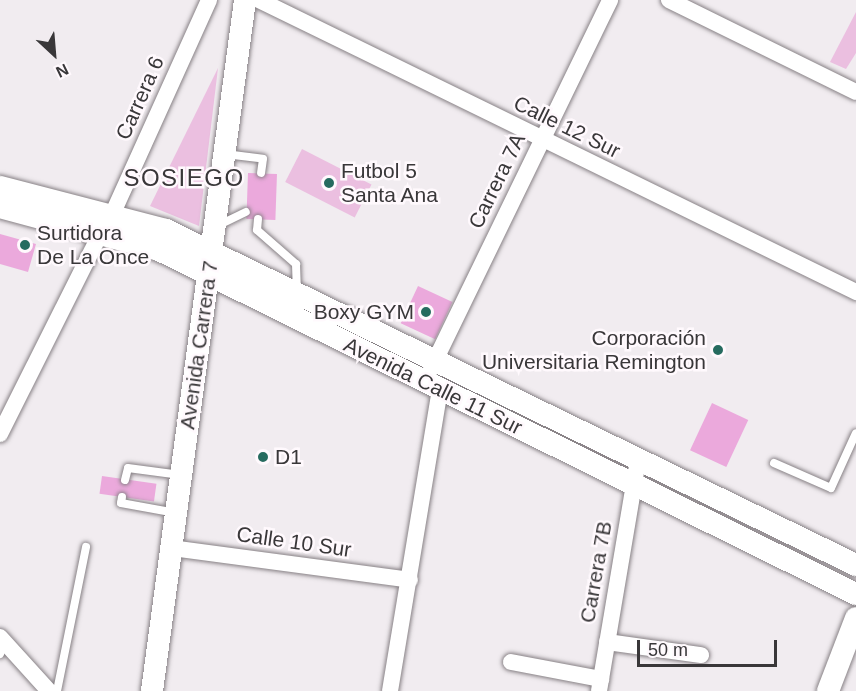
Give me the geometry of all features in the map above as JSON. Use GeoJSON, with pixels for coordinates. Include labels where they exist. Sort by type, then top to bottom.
{"type":"FeatureCollection","features":[{"type":"Feature","properties":{"kind":"main road","name":"Avenida Carrera 7"},"geometry":{"type":"LineString","coordinates":[[152,691],[245,0]]}},
{"type":"Feature","properties":{"kind":"main road","name":"Avenida Calle 11 Sur"},"geometry":{"type":"LineString","coordinates":[[0,187],[106,223],[146,244],[209,263],[297,295],[856,565]]}},
{"type":"Feature","properties":{"kind":"main road","name":"Avenida Calle 11 Sur"},"geometry":{"type":"LineString","coordinates":[[0,207],[106,223]]}},
{"type":"Feature","properties":{"kind":"main road","name":"Avenida Calle 11 Sur"},"geometry":{"type":"LineString","coordinates":[[209,263],[433,386],[856,594]]}},
{"type":"Feature","properties":{"kind":"main road"},"geometry":{"type":"LineString","coordinates":[[828,691],[856,618]]}},
{"type":"Feature","properties":{"kind":"street","name":"Carrera 6"},"geometry":{"type":"LineString","coordinates":[[0,434],[106,223],[209,0]]}},
{"type":"Feature","properties":{"kind":"street","name":"Calle 12 Sur"},"geometry":{"type":"LineString","coordinates":[[259,0],[856,292]]}},
{"type":"Feature","properties":{"kind":"street","name":"Carrera 7A"},"geometry":{"type":"LineString","coordinates":[[390,691],[410,580],[434,362],[610,0]]}},
{"type":"Feature","properties":{"kind":"street"},"geometry":{"type":"LineString","coordinates":[[669,0],[856,92]]}},
{"type":"Feature","properties":{"kind":"street","name":"Carrera 7B"},"geometry":{"type":"LineString","coordinates":[[600,685],[638,460]]}},
{"type":"Feature","properties":{"kind":"street","name":"Calle 10 Sur"},"geometry":{"type":"LineString","coordinates":[[171,548],[410,580]]}},
{"type":"Feature","properties":{"kind":"street"},"geometry":{"type":"LineString","coordinates":[[607,642],[701,655]]}},
{"type":"Feature","properties":{"kind":"street"},"geometry":{"type":"LineString","coordinates":[[2,645],[50,691]]}},
{"type":"Feature","properties":{"kind":"street"},"geometry":{"type":"LineString","coordinates":[[511,662],[600,685]]}},
{"type":"Feature","properties":{"kind":"lane"},"geometry":{"type":"LineString","coordinates":[[224,154],[263,159],[261,173]]}},
{"type":"Feature","properties":{"kind":"lane"},"geometry":{"type":"LineString","coordinates":[[214,227],[246,212]]}},
{"type":"Feature","properties":{"kind":"lane"},"geometry":{"type":"LineString","coordinates":[[258,219],[257,230],[296,264],[297,295]]}},
{"type":"Feature","properties":{"kind":"lane"},"geometry":{"type":"LineString","coordinates":[[774,463],[831,488],[856,433]]}},
{"type":"Feature","properties":{"kind":"lane"},"geometry":{"type":"LineString","coordinates":[[125,480],[128,468],[181,475]]}},
{"type":"Feature","properties":{"kind":"lane"},"geometry":{"type":"LineString","coordinates":[[122,497],[121,503],[176,513]]}},
{"type":"Feature","properties":{"kind":"lane"},"geometry":{"type":"LineString","coordinates":[[57,691],[86,547]]}},
{"type":"Feature","properties":{"kind":"shaded area"},"geometry":{"type":"Polygon","coordinates":[[[856,12],[856,53],[846,69],[830,62],[856,12]]]}},
{"type":"Feature","properties":{"kind":"shaded area"},"geometry":{"type":"Polygon","coordinates":[[[218,68],[199,226],[150,206],[218,68]]]}},
{"type":"Feature","properties":{"kind":"shaded area","name":"Futbol 5 Santa Ana"},"geometry":{"type":"Polygon","coordinates":[[[302,149],[371,184],[355,217],[285,182],[302,149]]]}},
{"type":"Feature","properties":{"kind":"building"},"geometry":{"type":"Polygon","coordinates":[[[248,173],[277,174],[275,220],[246,219],[248,173]]]}},
{"type":"Feature","properties":{"kind":"building"},"geometry":{"type":"Polygon","coordinates":[[[0,234],[36,244],[28,272],[0,264],[0,234]]]}},
{"type":"Feature","properties":{"kind":"building","name":"Boxy GYM"},"geometry":{"type":"Polygon","coordinates":[[[418,286],[452,302],[435,339],[401,323],[418,286]]]}},
{"type":"Feature","properties":{"kind":"building"},"geometry":{"type":"Polygon","coordinates":[[[712,403],[748,420],[726,467],[690,450],[712,403]]]}},
{"type":"Feature","properties":{"kind":"building"},"geometry":{"type":"Polygon","coordinates":[[[102,476],[156,484],[154,501],[99,494],[102,476]]]}},
{"type":"Feature","properties":{"kind":"place","name":"Futbol 5 Santa Ana"},"geometry":{"type":"Point","coordinates":[329,183]}},
{"type":"Feature","properties":{"kind":"place","name":"Surtidora De La Once"},"geometry":{"type":"Point","coordinates":[25,245]}},
{"type":"Feature","properties":{"kind":"place","name":"Boxy GYM"},"geometry":{"type":"Point","coordinates":[426,312]}},
{"type":"Feature","properties":{"kind":"place","name":"Corporación Universitaria Remington"},"geometry":{"type":"Point","coordinates":[718,350]}},
{"type":"Feature","properties":{"kind":"place","name":"D1"},"geometry":{"type":"Point","coordinates":[263,457]}},
{"type":"Feature","properties":{"kind":"district","name":"SOSIEGO"},"geometry":{"type":"Point","coordinates":[184,178]}}]}
